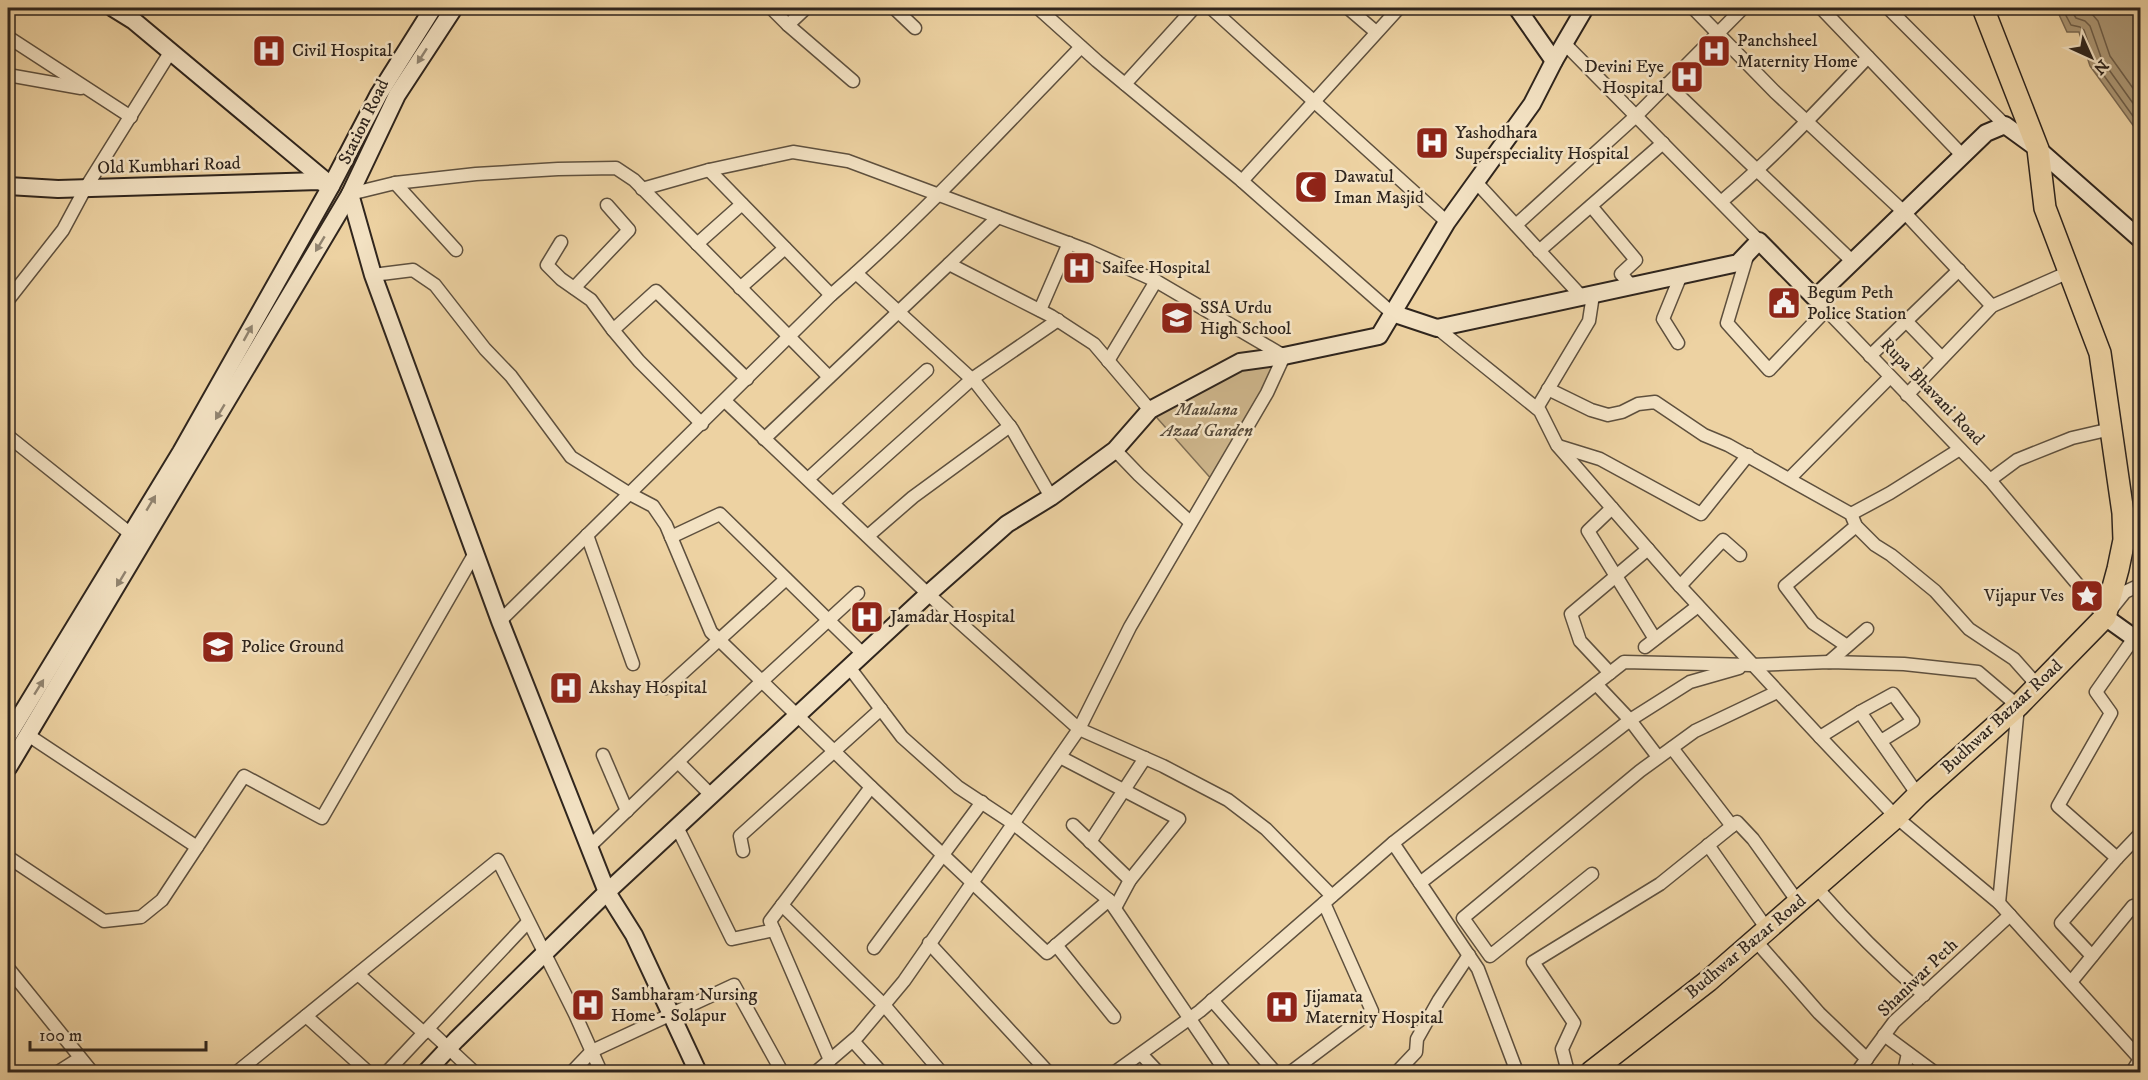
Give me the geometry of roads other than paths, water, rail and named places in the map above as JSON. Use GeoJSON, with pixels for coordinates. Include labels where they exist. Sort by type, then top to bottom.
{"type":"FeatureCollection","features":[{"type":"Feature","properties":{"kind":"highway"},"geometry":{"type":"LineString","coordinates":[[1983,8],[2038,148],[2045,208],[2100,353],[2123,513],[2124,540],[2105,617]]}},
{"type":"Feature","properties":{"kind":"highway","name":"Budhwar Bazaar Road"},"geometry":{"type":"LineString","coordinates":[[1896,817],[2018,706],[2105,617]]}},
{"type":"Feature","properties":{"kind":"highway","name":"Budhwar Bazar Road"},"geometry":{"type":"LineString","coordinates":[[1591,1072],[1708,981],[1896,817]]}},
{"type":"Feature","properties":{"kind":"street"},"geometry":{"type":"LineString","coordinates":[[112,8],[134,21],[171,51],[331,186]]}},
{"type":"Feature","properties":{"kind":"street"},"geometry":{"type":"LineString","coordinates":[[8,736],[181,452],[331,186],[379,94],[433,8]]}},
{"type":"Feature","properties":{"kind":"street","name":"Station Road"},"geometry":{"type":"LineString","coordinates":[[8,768],[350,194],[397,96],[454,8]]}},
{"type":"Feature","properties":{"kind":"street"},"geometry":{"type":"LineString","coordinates":[[771,8],[853,81]]}},
{"type":"Feature","properties":{"kind":"street"},"geometry":{"type":"LineString","coordinates":[[788,25],[806,8]]}},
{"type":"Feature","properties":{"kind":"street"},"geometry":{"type":"LineString","coordinates":[[894,8],[915,28]]}},
{"type":"Feature","properties":{"kind":"street"},"geometry":{"type":"LineString","coordinates":[[1038,8],[1242,181],[1392,313],[1437,328],[1537,408],[1557,445],[1751,665],[1896,817],[2000,903],[2140,1059],[2132,1072]]}},
{"type":"Feature","properties":{"kind":"street"},"geometry":{"type":"LineString","coordinates":[[1125,84],[1194,8]]}},
{"type":"Feature","properties":{"kind":"street"},"geometry":{"type":"LineString","coordinates":[[1211,8],[1447,222]]}},
{"type":"Feature","properties":{"kind":"street"},"geometry":{"type":"LineString","coordinates":[[1348,8],[1376,32]]}},
{"type":"Feature","properties":{"kind":"street"},"geometry":{"type":"LineString","coordinates":[[1242,181],[1399,8]]}},
{"type":"Feature","properties":{"kind":"street"},"geometry":{"type":"LineString","coordinates":[[1517,8],[1554,61]]}},
{"type":"Feature","properties":{"kind":"street"},"geometry":{"type":"LineString","coordinates":[[426,1072],[607,892],[928,594],[1007,524],[1052,497],[1115,450],[1150,410],[1240,362],[1284,356],[1379,336],[1447,222],[1532,104],[1564,43],[1586,8]]}},
{"type":"Feature","properties":{"kind":"street"},"geometry":{"type":"LineString","coordinates":[[1694,8],[1807,122],[1905,213],[1992,306]]}},
{"type":"Feature","properties":{"kind":"street"},"geometry":{"type":"LineString","coordinates":[[1516,225],[1636,116],[1743,8]]}},
{"type":"Feature","properties":{"kind":"street"},"geometry":{"type":"LineString","coordinates":[[1821,8],[1962,155]]}},
{"type":"Feature","properties":{"kind":"street"},"geometry":{"type":"LineString","coordinates":[[1888,8],[2005,125],[2038,148],[2140,239]]}},
{"type":"Feature","properties":{"kind":"street"},"geometry":{"type":"LineString","coordinates":[[8,38],[130,117]]}},
{"type":"Feature","properties":{"kind":"street","name":"Rupa Bhavani Road"},"geometry":{"type":"LineString","coordinates":[[1564,43],[1721,202],[1754,245],[1815,298],[1990,480],[2105,617],[2137,640]]}},
{"type":"Feature","properties":{"kind":"street"},"geometry":{"type":"LineString","coordinates":[[500,621],[831,295],[937,195],[1082,47]]}},
{"type":"Feature","properties":{"kind":"street"},"geometry":{"type":"LineString","coordinates":[[8,300],[63,230],[85,189],[171,51]]}},
{"type":"Feature","properties":{"kind":"street"},"geometry":{"type":"LineString","coordinates":[[1721,202],[1807,122],[1868,57]]}},
{"type":"Feature","properties":{"kind":"street"},"geometry":{"type":"LineString","coordinates":[[8,75],[85,88]]}},
{"type":"Feature","properties":{"kind":"street"},"geometry":{"type":"LineString","coordinates":[[1667,84],[1852,262]]}},
{"type":"Feature","properties":{"kind":"street"},"geometry":{"type":"LineString","coordinates":[[1815,298],[1986,133],[2005,125]]}},
{"type":"Feature","properties":{"kind":"street"},"geometry":{"type":"LineString","coordinates":[[1539,251],[1663,143]]}},
{"type":"Feature","properties":{"kind":"street"},"geometry":{"type":"LineString","coordinates":[[642,189],[709,170],[793,152],[848,161],[1069,243],[1156,281],[1284,356]]}},
{"type":"Feature","properties":{"kind":"street"},"geometry":{"type":"LineString","coordinates":[[698,1072],[634,935],[607,892],[589,847],[500,621],[373,275],[350,194],[395,183],[476,174],[616,168],[634,180],[829,377]]}},
{"type":"Feature","properties":{"kind":"street"},"geometry":{"type":"LineString","coordinates":[[709,170],[831,295]]}},
{"type":"Feature","properties":{"kind":"street","name":"Old Kumbhari Road"},"geometry":{"type":"LineString","coordinates":[[8,186],[85,189],[319,181],[331,186]]}},
{"type":"Feature","properties":{"kind":"street"},"geometry":{"type":"LineString","coordinates":[[1476,182],[1539,251],[1588,296],[1589,321],[1537,408]]}},
{"type":"Feature","properties":{"kind":"street"},"geometry":{"type":"LineString","coordinates":[[395,183],[456,250]]}},
{"type":"Feature","properties":{"kind":"street"},"geometry":{"type":"LineString","coordinates":[[697,244],[742,204]]}},
{"type":"Feature","properties":{"kind":"street"},"geometry":{"type":"LineString","coordinates":[[574,288],[629,230],[608,206]]}},
{"type":"Feature","properties":{"kind":"street"},"geometry":{"type":"LineString","coordinates":[[1591,206],[1636,260],[1621,274],[1632,286]]}},
{"type":"Feature","properties":{"kind":"street"},"geometry":{"type":"LineString","coordinates":[[765,439],[998,217]]}},
{"type":"Feature","properties":{"kind":"street"},"geometry":{"type":"LineString","coordinates":[[561,242],[547,265],[561,279],[591,300],[639,361],[702,424]]}},
{"type":"Feature","properties":{"kind":"street"},"geometry":{"type":"LineString","coordinates":[[1040,310],[1069,243]]}},
{"type":"Feature","properties":{"kind":"street"},"geometry":{"type":"LineString","coordinates":[[1437,328],[1738,262],[1754,245]]}},
{"type":"Feature","properties":{"kind":"street"},"geometry":{"type":"LineString","coordinates":[[1754,245],[1727,323],[1769,370],[1827,310]]}},
{"type":"Feature","properties":{"kind":"street"},"geometry":{"type":"LineString","coordinates":[[740,288],[785,248]]}},
{"type":"Feature","properties":{"kind":"street"},"geometry":{"type":"LineString","coordinates":[[948,264],[1040,310],[1094,344],[1150,410]]}},
{"type":"Feature","properties":{"kind":"street"},"geometry":{"type":"LineString","coordinates":[[373,275],[413,270],[435,285],[485,349],[511,376],[571,457],[653,506],[666,525],[711,632],[718,640],[832,751],[1047,953],[1112,904],[1179,819],[1060,757]]}},
{"type":"Feature","properties":{"kind":"street"},"geometry":{"type":"LineString","coordinates":[[1870,356],[1959,270]]}},
{"type":"Feature","properties":{"kind":"street"},"geometry":{"type":"LineString","coordinates":[[1907,395],[1992,306],[2069,272]]}},
{"type":"Feature","properties":{"kind":"street"},"geometry":{"type":"LineString","coordinates":[[856,273],[972,379],[1010,426],[1052,497]]}},
{"type":"Feature","properties":{"kind":"street"},"geometry":{"type":"LineString","coordinates":[[1678,343],[1663,319],[1681,275]]}},
{"type":"Feature","properties":{"kind":"street"},"geometry":{"type":"LineString","coordinates":[[1108,362],[1156,281]]}},
{"type":"Feature","properties":{"kind":"street"},"geometry":{"type":"LineString","coordinates":[[613,330],[657,291],[747,379]]}},
{"type":"Feature","properties":{"kind":"street"},"geometry":{"type":"LineString","coordinates":[[832,503],[972,379],[1058,320]]}},
{"type":"Feature","properties":{"kind":"street"},"geometry":{"type":"LineString","coordinates":[[1906,321],[1942,358]]}},
{"type":"Feature","properties":{"kind":"street"},"geometry":{"type":"LineString","coordinates":[[816,1072],[853,1041],[904,981],[1079,729],[1130,627],[1267,393],[1284,356]]}},
{"type":"Feature","properties":{"kind":"street"},"geometry":{"type":"LineString","coordinates":[[808,479],[927,370]]}},
{"type":"Feature","properties":{"kind":"street"},"geometry":{"type":"LineString","coordinates":[[1790,478],[1890,377]]}},
{"type":"Feature","properties":{"kind":"street"},"geometry":{"type":"LineString","coordinates":[[1548,389],[1591,411],[1608,415],[1622,412],[1638,404],[1655,402],[1704,435],[1790,478],[1851,514],[1856,526],[1875,545],[1935,591],[1969,629],[2014,659],[2038,686]]}},
{"type":"Feature","properties":{"kind":"street"},"geometry":{"type":"LineString","coordinates":[[725,401],[928,594],[1079,729],[1145,758],[1228,800],[1266,829],[1328,900],[1372,1011],[1291,1072]]}},
{"type":"Feature","properties":{"kind":"street"},"geometry":{"type":"LineString","coordinates":[[868,536],[913,497],[1010,426]]}},
{"type":"Feature","properties":{"kind":"street"},"geometry":{"type":"LineString","coordinates":[[1990,480],[2017,460],[2072,438],[2111,429]]}},
{"type":"Feature","properties":{"kind":"street"},"geometry":{"type":"LineString","coordinates":[[8,436],[132,535]]}},
{"type":"Feature","properties":{"kind":"street"},"geometry":{"type":"LineString","coordinates":[[1557,445],[1600,459],[1701,514],[1748,456]]}},
{"type":"Feature","properties":{"kind":"street"},"geometry":{"type":"LineString","coordinates":[[1851,514],[1960,449]]}},
{"type":"Feature","properties":{"kind":"street"},"geometry":{"type":"LineString","coordinates":[[1115,450],[1190,522]]}},
{"type":"Feature","properties":{"kind":"street"},"geometry":{"type":"LineString","coordinates":[[1612,508],[1588,531],[1616,576],[1650,643],[1698,606]]}},
{"type":"Feature","properties":{"kind":"street"},"geometry":{"type":"LineString","coordinates":[[671,537],[720,514],[863,654]]}},
{"type":"Feature","properties":{"kind":"street"},"geometry":{"type":"LineString","coordinates":[[1847,646],[1814,623],[1785,586],[1856,526]]}},
{"type":"Feature","properties":{"kind":"street"},"geometry":{"type":"LineString","coordinates":[[587,536],[633,664]]}},
{"type":"Feature","properties":{"kind":"street"},"geometry":{"type":"LineString","coordinates":[[1680,586],[1723,540],[1740,555]]}},
{"type":"Feature","properties":{"kind":"street"},"geometry":{"type":"LineString","coordinates":[[1610,674],[1580,641],[1571,614],[1648,549]]}},
{"type":"Feature","properties":{"kind":"street"},"geometry":{"type":"LineString","coordinates":[[8,857],[104,921],[141,916],[162,900],[244,776],[322,818],[475,553]]}},
{"type":"Feature","properties":{"kind":"street"},"geometry":{"type":"LineString","coordinates":[[666,688],[786,579]]}},
{"type":"Feature","properties":{"kind":"street"},"geometry":{"type":"LineString","coordinates":[[2105,617],[2124,592],[2140,585]]}},
{"type":"Feature","properties":{"kind":"street"},"geometry":{"type":"LineString","coordinates":[[589,847],[761,682],[858,593]]}},
{"type":"Feature","properties":{"kind":"street"},"geometry":{"type":"LineString","coordinates":[[1830,662],[1867,629]]}},
{"type":"Feature","properties":{"kind":"street"},"geometry":{"type":"LineString","coordinates":[[2117,858],[2058,806],[2111,713],[2096,692],[2137,640]]}},
{"type":"Feature","properties":{"kind":"street"},"geometry":{"type":"LineString","coordinates":[[1115,1072],[1190,1018],[1393,843],[1624,662],[1751,665],[1830,662],[1904,664],[1978,672],[2018,706],[2000,903]]}},
{"type":"Feature","properties":{"kind":"street"},"geometry":{"type":"LineString","coordinates":[[1420,883],[1630,720],[1690,682],[1751,665]]}},
{"type":"Feature","properties":{"kind":"street"},"geometry":{"type":"LineString","coordinates":[[849,667],[902,737],[958,787],[1014,824],[1112,904],[1226,1072]]}},
{"type":"Feature","properties":{"kind":"street"},"geometry":{"type":"LineString","coordinates":[[1596,684],[1630,720],[1658,757]]}},
{"type":"Feature","properties":{"kind":"street"},"geometry":{"type":"LineString","coordinates":[[1592,874],[1490,956],[1463,918],[1658,757],[1695,731],[1777,692]]}},
{"type":"Feature","properties":{"kind":"street"},"geometry":{"type":"LineString","coordinates":[[1820,737],[1893,694],[1913,721],[1881,741]]}},
{"type":"Feature","properties":{"kind":"street"},"geometry":{"type":"LineString","coordinates":[[743,851],[740,836],[881,709]]}},
{"type":"Feature","properties":{"kind":"street"},"geometry":{"type":"LineString","coordinates":[[1860,712],[1918,795]]}},
{"type":"Feature","properties":{"kind":"street"},"geometry":{"type":"LineString","coordinates":[[28,735],[197,847]]}},
{"type":"Feature","properties":{"kind":"street"},"geometry":{"type":"LineString","coordinates":[[1672,748],[1732,826]]}},
{"type":"Feature","properties":{"kind":"street"},"geometry":{"type":"LineString","coordinates":[[603,755],[627,811]]}},
{"type":"Feature","properties":{"kind":"street"},"geometry":{"type":"LineString","coordinates":[[1090,842],[1145,758]]}},
{"type":"Feature","properties":{"kind":"street"},"geometry":{"type":"LineString","coordinates":[[678,762],[711,795]]}},
{"type":"Feature","properties":{"kind":"street"},"geometry":{"type":"LineString","coordinates":[[830,1060],[770,921],[871,787]]}},
{"type":"Feature","properties":{"kind":"street"},"geometry":{"type":"LineString","coordinates":[[874,948],[981,802]]}},
{"type":"Feature","properties":{"kind":"street"},"geometry":{"type":"LineString","coordinates":[[1568,1072],[1562,1049],[1574,1023],[1533,962],[1660,884],[1737,822],[1753,839],[1798,902]]}},
{"type":"Feature","properties":{"kind":"street"},"geometry":{"type":"LineString","coordinates":[[1073,825],[1130,880]]}},
{"type":"Feature","properties":{"kind":"street"},"geometry":{"type":"LineString","coordinates":[[677,827],[732,939],[774,930]]}},
{"type":"Feature","properties":{"kind":"street"},"geometry":{"type":"LineString","coordinates":[[2092,956],[2061,923],[2140,834]]}},
{"type":"Feature","properties":{"kind":"street"},"geometry":{"type":"LineString","coordinates":[[1393,843],[1478,969],[1517,1072]]}},
{"type":"Feature","properties":{"kind":"street"},"geometry":{"type":"LineString","coordinates":[[1708,845],[1761,935],[1819,1013],[1867,1059]]}},
{"type":"Feature","properties":{"kind":"street"},"geometry":{"type":"LineString","coordinates":[[237,1072],[498,860],[575,1014],[601,1072]]}},
{"type":"Feature","properties":{"kind":"street"},"geometry":{"type":"LineString","coordinates":[[1816,887],[1882,959],[1924,995]]}},
{"type":"Feature","properties":{"kind":"street"},"geometry":{"type":"LineString","coordinates":[[782,905],[884,1005],[941,1072]]}},
{"type":"Feature","properties":{"kind":"street"},"geometry":{"type":"LineString","coordinates":[[2071,982],[2133,906],[2140,905]]}},
{"type":"Feature","properties":{"kind":"street","name":"Shaniwar Peth"},"geometry":{"type":"LineString","coordinates":[[1857,1072],[1894,1022],[2010,915]]}},
{"type":"Feature","properties":{"kind":"street"},"geometry":{"type":"LineString","coordinates":[[387,1072],[528,922]]}},
{"type":"Feature","properties":{"kind":"street"},"geometry":{"type":"LineString","coordinates":[[929,943],[1048,1072]]}},
{"type":"Feature","properties":{"kind":"street"},"geometry":{"type":"LineString","coordinates":[[1056,945],[1114,1017]]}},
{"type":"Feature","properties":{"kind":"street"},"geometry":{"type":"LineString","coordinates":[[1397,1072],[1416,1052],[1417,1040],[1469,955]]}},
{"type":"Feature","properties":{"kind":"street"},"geometry":{"type":"LineString","coordinates":[[8,968],[92,1072]]}},
{"type":"Feature","properties":{"kind":"street"},"geometry":{"type":"LineString","coordinates":[[358,974],[474,1072]]}},
{"type":"Feature","properties":{"kind":"street"},"geometry":{"type":"LineString","coordinates":[[572,1072],[592,1051],[734,985],[782,1072]]}},
{"type":"Feature","properties":{"kind":"street"},"geometry":{"type":"LineString","coordinates":[[1212,1000],[1275,1072]]}},
{"type":"Feature","properties":{"kind":"street"},"geometry":{"type":"LineString","coordinates":[[306,1016],[368,1072]]}},
{"type":"Feature","properties":{"kind":"street"},"geometry":{"type":"LineString","coordinates":[[1884,1035],[1934,1072]]}},
{"type":"Feature","properties":{"kind":"street"},"geometry":{"type":"LineString","coordinates":[[853,1041],[881,1072]]}},
{"type":"Feature","properties":{"kind":"street"},"geometry":{"type":"LineString","coordinates":[[1904,1072],[1908,1053]]}},
{"type":"Feature","properties":{"kind":"street"},"geometry":{"type":"LineString","coordinates":[[1141,1054],[1158,1072]]}},
{"type":"Feature","properties":{"kind":"street"},"geometry":{"type":"LineString","coordinates":[[58,1072],[80,1058]]}},
{"type":"Feature","properties":{"kind":"water"},"geometry":{"type":"Polygon","coordinates":[[[2056,8],[2140,8],[2140,135],[2090,66],[2079,32],[2067,32],[2056,8]]]}},
{"type":"Feature","properties":{"kind":"place","name":"Civil Hospital"},"geometry":{"type":"Point","coordinates":[269,51]}},
{"type":"Feature","properties":{"kind":"place","name":"Panchsheel Maternity Home"},"geometry":{"type":"Point","coordinates":[1714,51]}},
{"type":"Feature","properties":{"kind":"place","name":"Devini Eye Hospital"},"geometry":{"type":"Point","coordinates":[1687,77]}},
{"type":"Feature","properties":{"kind":"place","name":"Yashodhara Superspeciality Hospital"},"geometry":{"type":"Point","coordinates":[1432,143]}},
{"type":"Feature","properties":{"kind":"place","name":"Dawatul Iman Masjid"},"geometry":{"type":"Point","coordinates":[1311,187]}},
{"type":"Feature","properties":{"kind":"place","name":"Saifee Hospital"},"geometry":{"type":"Point","coordinates":[1079,268]}},
{"type":"Feature","properties":{"kind":"place","name":"Begum Peth Police Station"},"geometry":{"type":"Point","coordinates":[1784,303]}},
{"type":"Feature","properties":{"kind":"place","name":"SSA Urdu High School"},"geometry":{"type":"Point","coordinates":[1177,318]}},
{"type":"Feature","properties":{"kind":"place","name":"Vijapur Ves"},"geometry":{"type":"Point","coordinates":[2087,596]}},
{"type":"Feature","properties":{"kind":"place","name":"Jamadar Hospital"},"geometry":{"type":"Point","coordinates":[867,617]}},
{"type":"Feature","properties":{"kind":"place","name":"Police Ground"},"geometry":{"type":"Point","coordinates":[218,647]}},
{"type":"Feature","properties":{"kind":"place","name":"Akshay Hospital"},"geometry":{"type":"Point","coordinates":[566,688]}},
{"type":"Feature","properties":{"kind":"place","name":"Sambharam Nursing Home - Solapur"},"geometry":{"type":"Point","coordinates":[588,1005]}},
{"type":"Feature","properties":{"kind":"place","name":"Jijamata Maternity Hospital"},"geometry":{"type":"Point","coordinates":[1282,1007]}},
{"type":"Feature","properties":{"kind":"park label","name":"Maulana Azad Garden"},"geometry":{"type":"Point","coordinates":[1207,420]}}]}
